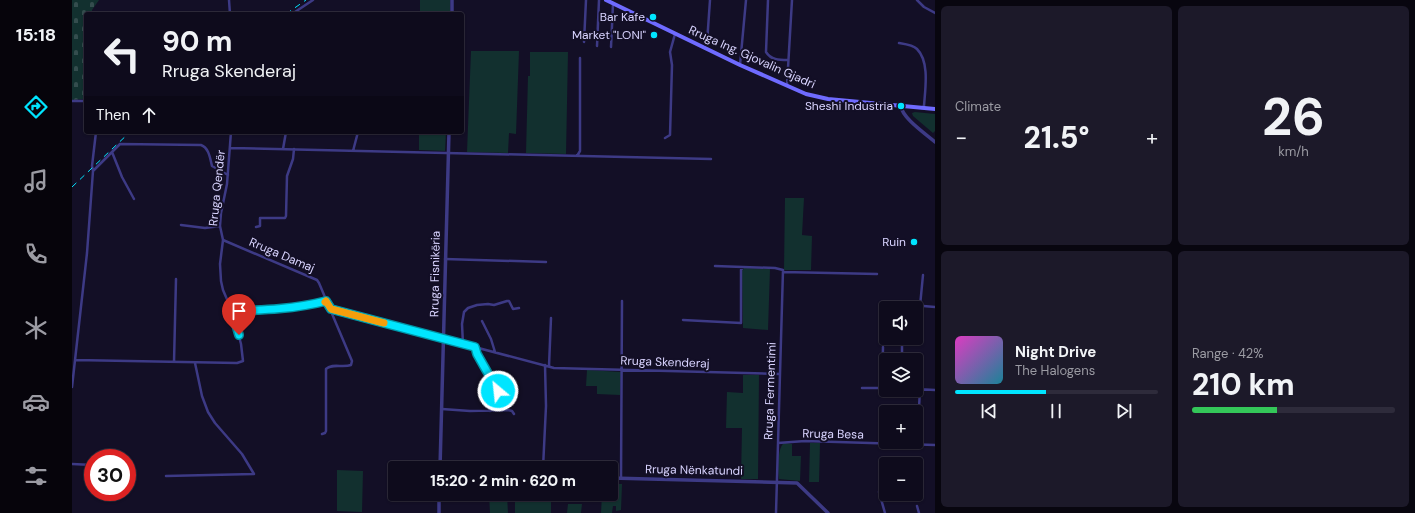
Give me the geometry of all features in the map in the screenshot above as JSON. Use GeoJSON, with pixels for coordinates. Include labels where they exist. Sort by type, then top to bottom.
{"type":"FeatureCollection","features":[{"type":"Feature","properties":{"kind":"main road","name":"Rruga Ing. Gjovalin Gjadri"},"geometry":{"type":"LineString","coordinates":[[606,0],[740,65],[786,86],[813,96],[935,110]]}},
{"type":"Feature","properties":{"kind":"street"},"geometry":{"type":"LineString","coordinates":[[229,0],[230,12]]}},
{"type":"Feature","properties":{"kind":"street"},"geometry":{"type":"LineString","coordinates":[[295,12],[313,0]]}},
{"type":"Feature","properties":{"kind":"street"},"geometry":{"type":"LineString","coordinates":[[452,0],[452,12]]}},
{"type":"Feature","properties":{"kind":"street"},"geometry":{"type":"LineString","coordinates":[[584,42],[586,0]]}},
{"type":"Feature","properties":{"kind":"street"},"geometry":{"type":"LineString","coordinates":[[597,46],[599,0]]}},
{"type":"Feature","properties":{"kind":"street"},"geometry":{"type":"LineString","coordinates":[[705,48],[707,43],[710,0]]}},
{"type":"Feature","properties":{"kind":"street"},"geometry":{"type":"LineString","coordinates":[[740,65],[746,0]]}},
{"type":"Feature","properties":{"kind":"street"},"geometry":{"type":"LineString","coordinates":[[768,0],[766,52],[770,58],[788,60]]}},
{"type":"Feature","properties":{"kind":"street"},"geometry":{"type":"LineString","coordinates":[[786,86],[792,0]]}},
{"type":"Feature","properties":{"kind":"street"},"geometry":{"type":"LineString","coordinates":[[917,0],[924,7],[935,13]]}},
{"type":"Feature","properties":{"kind":"street"},"geometry":{"type":"LineString","coordinates":[[611,46],[613,4]]}},
{"type":"Feature","properties":{"kind":"street"},"geometry":{"type":"LineString","coordinates":[[665,138],[670,135],[672,65],[670,55],[675,34]]}},
{"type":"Feature","properties":{"kind":"street"},"geometry":{"type":"LineString","coordinates":[[900,43],[913,46],[918,49],[925,66],[927,74],[924,106],[922,108]]}},
{"type":"Feature","properties":{"kind":"street"},"geometry":{"type":"LineString","coordinates":[[577,156],[580,151],[580,58]]}},
{"type":"Feature","properties":{"kind":"street"},"geometry":{"type":"LineString","coordinates":[[72,101],[84,100]]}},
{"type":"Feature","properties":{"kind":"street"},"geometry":{"type":"LineString","coordinates":[[901,106],[906,117],[935,142]]}},
{"type":"Feature","properties":{"kind":"street"},"geometry":{"type":"LineString","coordinates":[[72,387],[87,253],[93,171],[92,166],[96,134]]}},
{"type":"Feature","properties":{"kind":"street","name":"Rruga Qendër"},"geometry":{"type":"LineString","coordinates":[[75,360],[195,363],[237,363],[242,361],[241,344],[232,311],[223,290],[220,264],[223,240],[220,226],[228,176],[231,134]]}},
{"type":"Feature","properties":{"kind":"street"},"geometry":{"type":"LineString","coordinates":[[283,149],[286,134]]}},
{"type":"Feature","properties":{"kind":"street"},"geometry":{"type":"LineString","coordinates":[[353,151],[357,134]]}},
{"type":"Feature","properties":{"kind":"street","name":"Rruga Fisnikëria"},"geometry":{"type":"LineString","coordinates":[[440,461],[449,134]]}},
{"type":"Feature","properties":{"kind":"street"},"geometry":{"type":"LineString","coordinates":[[93,171],[120,144],[201,145],[205,146],[208,150],[212,166],[228,176]]}},
{"type":"Feature","properties":{"kind":"street"},"geometry":{"type":"LineString","coordinates":[[230,148],[711,159]]}},
{"type":"Feature","properties":{"kind":"street"},"geometry":{"type":"LineString","coordinates":[[256,227],[260,226],[260,218],[285,218],[286,216],[288,176],[294,149]]}},
{"type":"Feature","properties":{"kind":"street"},"geometry":{"type":"LineString","coordinates":[[112,152],[134,200]]}},
{"type":"Feature","properties":{"kind":"street"},"geometry":{"type":"LineString","coordinates":[[181,225],[205,228],[220,226]]}},
{"type":"Feature","properties":{"kind":"street","name":"Rruga Damaj"},"geometry":{"type":"LineString","coordinates":[[223,240],[317,280],[319,283],[352,361],[351,365],[330,366],[326,369],[326,430],[325,433],[322,434]]}},
{"type":"Feature","properties":{"kind":"street"},"geometry":{"type":"LineString","coordinates":[[445,259],[546,262]]}},
{"type":"Feature","properties":{"kind":"street"},"geometry":{"type":"LineString","coordinates":[[715,266],[774,268],[783,271],[877,274]]}},
{"type":"Feature","properties":{"kind":"street"},"geometry":{"type":"LineString","coordinates":[[683,320],[741,323],[741,270],[743,267]]}},
{"type":"Feature","properties":{"kind":"street","name":"Rruga Fermentimi"},"geometry":{"type":"LineString","coordinates":[[776,513],[783,271]]}},
{"type":"Feature","properties":{"kind":"street"},"geometry":{"type":"LineString","coordinates":[[920,301],[923,275]]}},
{"type":"Feature","properties":{"kind":"street"},"geometry":{"type":"LineString","coordinates":[[174,362],[176,279]]}},
{"type":"Feature","properties":{"kind":"street"},"geometry":{"type":"LineString","coordinates":[[232,311],[268,310],[308,306],[326,301]]}},
{"type":"Feature","properties":{"kind":"street"},"geometry":{"type":"LineString","coordinates":[[463,344],[462,318],[464,312],[468,308],[481,304],[494,305],[507,301],[509,301],[513,309],[519,308]]}},
{"type":"Feature","properties":{"kind":"street"},"geometry":{"type":"LineString","coordinates":[[621,478],[622,301]]}},
{"type":"Feature","properties":{"kind":"street"},"geometry":{"type":"LineString","coordinates":[[923,306],[935,307]]}},
{"type":"Feature","properties":{"kind":"street","name":"Rruga Skenderaj"},"geometry":{"type":"LineString","coordinates":[[331,309],[560,369],[780,374]]}},
{"type":"Feature","properties":{"kind":"street"},"geometry":{"type":"LineString","coordinates":[[549,366],[551,318]]}},
{"type":"Feature","properties":{"kind":"street"},"geometry":{"type":"LineString","coordinates":[[482,321],[491,339],[495,352]]}},
{"type":"Feature","properties":{"kind":"street"},"geometry":{"type":"LineString","coordinates":[[475,347],[477,354],[498,391],[490,398],[490,411]]}},
{"type":"Feature","properties":{"kind":"street"},"geometry":{"type":"LineString","coordinates":[[883,347],[883,353]]}},
{"type":"Feature","properties":{"kind":"street"},"geometry":{"type":"LineString","coordinates":[[166,476],[254,474],[242,454],[215,423],[208,412],[202,396],[195,363]]}},
{"type":"Feature","properties":{"kind":"street"},"geometry":{"type":"LineString","coordinates":[[544,461],[546,406],[545,365]]}},
{"type":"Feature","properties":{"kind":"street"},"geometry":{"type":"LineString","coordinates":[[862,388],[879,388]]}},
{"type":"Feature","properties":{"kind":"street"},"geometry":{"type":"LineString","coordinates":[[923,389],[935,390]]}},
{"type":"Feature","properties":{"kind":"street"},"geometry":{"type":"LineString","coordinates":[[442,408],[465,411],[508,410],[512,411],[514,414]]}},
{"type":"Feature","properties":{"kind":"street","name":"Rruga Besa"},"geometry":{"type":"LineString","coordinates":[[778,443],[805,441],[935,445]]}},
{"type":"Feature","properties":{"kind":"street"},"geometry":{"type":"LineString","coordinates":[[72,464],[84,465]]}},
{"type":"Feature","properties":{"kind":"street","name":"Rruga Nënkatundi"},"geometry":{"type":"LineString","coordinates":[[621,478],[797,483],[828,513]]}},
{"type":"Feature","properties":{"kind":"street"},"geometry":{"type":"LineString","coordinates":[[439,513],[440,501]]}},
{"type":"Feature","properties":{"kind":"street"},"geometry":{"type":"LineString","coordinates":[[882,501],[885,513]]}},
{"type":"Feature","properties":{"kind":"street"},"geometry":{"type":"LineString","coordinates":[[917,506],[919,513]]}},
{"type":"Feature","properties":{"kind":"green space"},"geometry":{"type":"Polygon","coordinates":[[[72,0],[99,0],[92,12],[84,12],[84,99],[72,100],[72,0]]]}},
{"type":"Feature","properties":{"kind":"green space"},"geometry":{"type":"Polygon","coordinates":[[[420,0],[450,0],[450,12],[420,12],[420,0]]]}},
{"type":"Feature","properties":{"kind":"green space"},"geometry":{"type":"Polygon","coordinates":[[[471,51],[519,51],[516,134],[509,133],[508,153],[467,152],[471,51]]]}},
{"type":"Feature","properties":{"kind":"green space"},"geometry":{"type":"Polygon","coordinates":[[[530,52],[568,52],[566,154],[526,153],[530,52]]]}},
{"type":"Feature","properties":{"kind":"green space"},"geometry":{"type":"Polygon","coordinates":[[[912,113],[935,114],[935,131],[933,133],[913,116],[912,113]]]}},
{"type":"Feature","properties":{"kind":"green space"},"geometry":{"type":"Polygon","coordinates":[[[419,134],[446,134],[445,151],[419,150],[419,134]]]}},
{"type":"Feature","properties":{"kind":"green space"},"geometry":{"type":"Polygon","coordinates":[[[785,198],[804,198],[802,235],[812,236],[811,270],[784,270],[785,198]]]}},
{"type":"Feature","properties":{"kind":"green space"},"geometry":{"type":"Polygon","coordinates":[[[744,268],[770,269],[768,330],[743,328],[742,271],[744,268]]]}},
{"type":"Feature","properties":{"kind":"green space"},"geometry":{"type":"Polygon","coordinates":[[[587,370],[621,372],[620,395],[597,394],[597,386],[586,386],[587,370]]]}},
{"type":"Feature","properties":{"kind":"green space"},"geometry":{"type":"Polygon","coordinates":[[[743,375],[759,375],[758,479],[741,479],[742,428],[726,428],[727,392],[743,393],[743,375]]]}},
{"type":"Feature","properties":{"kind":"green space"},"geometry":{"type":"Polygon","coordinates":[[[784,443],[792,444],[792,456],[801,456],[800,481],[779,479],[779,454],[784,443]]]}},
{"type":"Feature","properties":{"kind":"green space"},"geometry":{"type":"Polygon","coordinates":[[[810,443],[820,443],[819,482],[809,482],[810,443]]]}},
{"type":"Feature","properties":{"kind":"green space"},"geometry":{"type":"Polygon","coordinates":[[[337,470],[363,471],[362,512],[337,511],[337,470]]]}},
{"type":"Feature","properties":{"kind":"green space"},"geometry":{"type":"Polygon","coordinates":[[[618,484],[622,484],[621,510],[616,511],[616,506],[613,506],[612,513],[601,513],[602,501],[618,501],[618,484]]]}},
{"type":"Feature","properties":{"kind":"green space"},"geometry":{"type":"Polygon","coordinates":[[[489,501],[507,501],[508,513],[490,513],[489,501]]]}},
{"type":"Feature","properties":{"kind":"green space"},"geometry":{"type":"Polygon","coordinates":[[[515,501],[551,501],[551,513],[515,513],[515,501]]]}},
{"type":"Feature","properties":{"kind":"green space"},"geometry":{"type":"Polygon","coordinates":[[[568,504],[582,504],[581,513],[567,513],[568,504]]]}},
{"type":"Feature","properties":{"kind":"railway"},"geometry":{"type":"LineString","coordinates":[[289,12],[306,0]]}},
{"type":"Feature","properties":{"kind":"railway"},"geometry":{"type":"LineString","coordinates":[[72,187],[128,134]]}},
{"type":"Feature","properties":{"kind":"slow traffic"},"geometry":{"type":"LineString","coordinates":[[325,302],[326,301],[331,309],[384,323]]}},
{"type":"Feature","properties":{"kind":"place","name":"Bar Kafe"},"geometry":{"type":"Point","coordinates":[653,17]}},
{"type":"Feature","properties":{"kind":"place","name":"Market \"LONI\""},"geometry":{"type":"Point","coordinates":[654,35]}},
{"type":"Feature","properties":{"kind":"place","name":"Sheshi Industria"},"geometry":{"type":"Point","coordinates":[901,106]}},
{"type":"Feature","properties":{"kind":"place","name":"Ruin"},"geometry":{"type":"Point","coordinates":[914,242]}},
{"type":"Feature","properties":{"kind":"route"},"geometry":{"type":"LineString","coordinates":[[239,335],[232,311],[268,310],[308,306],[326,301],[331,309],[475,347],[477,354],[498,391]]}}]}
